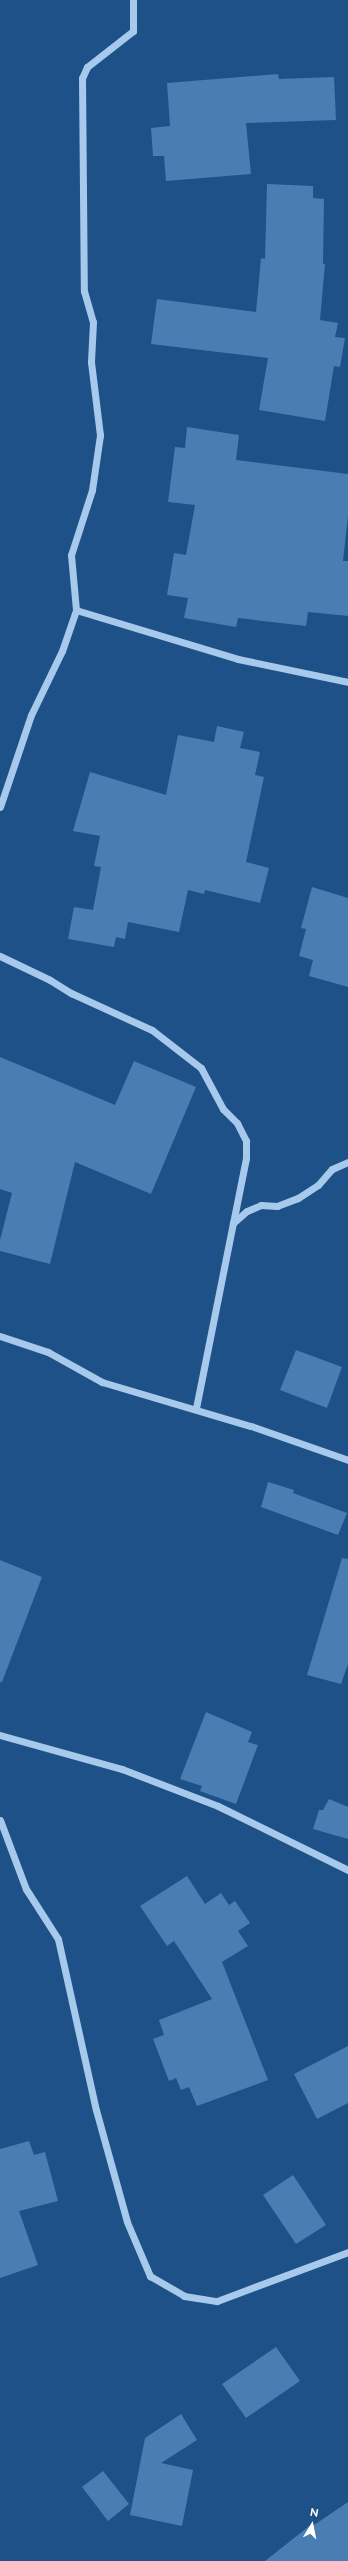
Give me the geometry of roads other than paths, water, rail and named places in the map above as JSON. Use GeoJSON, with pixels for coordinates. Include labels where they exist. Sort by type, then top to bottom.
{"type":"FeatureCollection","features":[{"type":"Feature","properties":{"kind":"street"},"geometry":{"type":"LineString","coordinates":[[0,807],[31,715],[62,651],[76,610],[70,555],[92,490],[100,435],[91,362],[93,322],[84,291],[82,78],[86,67],[133,31],[134,0]]}},
{"type":"Feature","properties":{"kind":"street"},"geometry":{"type":"LineString","coordinates":[[76,610],[238,659],[348,682]]}},
{"type":"Feature","properties":{"kind":"street"},"geometry":{"type":"LineString","coordinates":[[0,956],[50,980],[71,993],[152,1030],[201,1068],[223,1109],[237,1123],[246,1141],[246,1158],[196,1408]]}},
{"type":"Feature","properties":{"kind":"street"},"geometry":{"type":"LineString","coordinates":[[233,1224],[247,1211],[261,1204],[277,1206],[298,1198],[318,1185],[332,1169],[348,1162]]}},
{"type":"Feature","properties":{"kind":"street"},"geometry":{"type":"LineString","coordinates":[[0,1336],[48,1352],[102,1382],[196,1408],[348,1460]]}},
{"type":"Feature","properties":{"kind":"street"},"geometry":{"type":"LineString","coordinates":[[0,1735],[122,1769],[218,1806],[348,1870]]}},
{"type":"Feature","properties":{"kind":"street"},"geometry":{"type":"LineString","coordinates":[[0,1820],[26,1889],[58,1939],[96,2110],[127,2222],[150,2276],[184,2296],[217,2301],[348,2252]]}}]}
